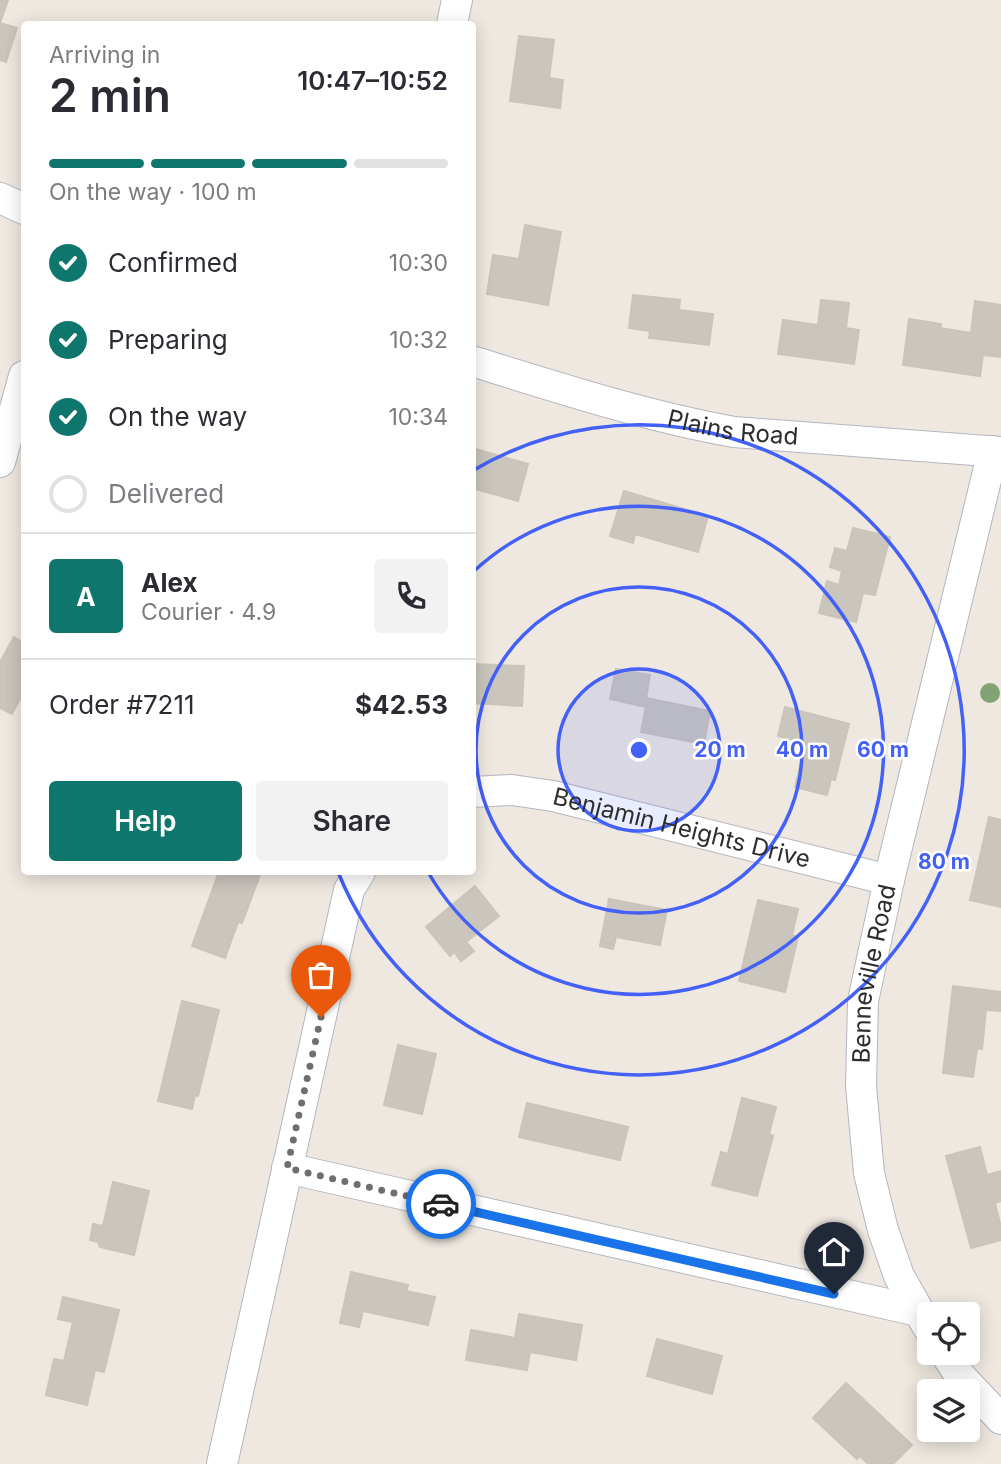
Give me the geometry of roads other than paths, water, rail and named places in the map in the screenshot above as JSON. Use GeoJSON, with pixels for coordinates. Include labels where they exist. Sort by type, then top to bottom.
{"type":"FeatureCollection","features":[{"type":"Feature","properties":{"kind":"street"},"geometry":{"type":"LineString","coordinates":[[453,21],[457,0]]}},
{"type":"Feature","properties":{"kind":"street"},"geometry":{"type":"LineString","coordinates":[[0,198],[21,208]]}},
{"type":"Feature","properties":{"kind":"street","name":"Plains Road"},"geometry":{"type":"LineString","coordinates":[[476,362],[583,395],[734,432],[997,452]]}},
{"type":"Feature","properties":{"kind":"street"},"geometry":{"type":"LineString","coordinates":[[0,462],[21,387]]}},
{"type":"Feature","properties":{"kind":"street","name":"Benneville Road"},"geometry":{"type":"LineString","coordinates":[[917,1309],[899,1276],[883,1230],[869,1173],[861,1086],[863,1001],[889,880],[997,452]]}},
{"type":"Feature","properties":{"kind":"street","name":"Benjamin Heights Drive"},"geometry":{"type":"LineString","coordinates":[[476,792],[512,790],[553,796],[889,880]]}},
{"type":"Feature","properties":{"kind":"street"},"geometry":{"type":"LineString","coordinates":[[222,1464],[349,890],[358,875]]}},
{"type":"Feature","properties":{"kind":"street"},"geometry":{"type":"LineString","coordinates":[[287,1168],[917,1319]]}},
{"type":"Feature","properties":{"kind":"street"},"geometry":{"type":"LineString","coordinates":[[952,1365],[1001,1419]]}}]}
